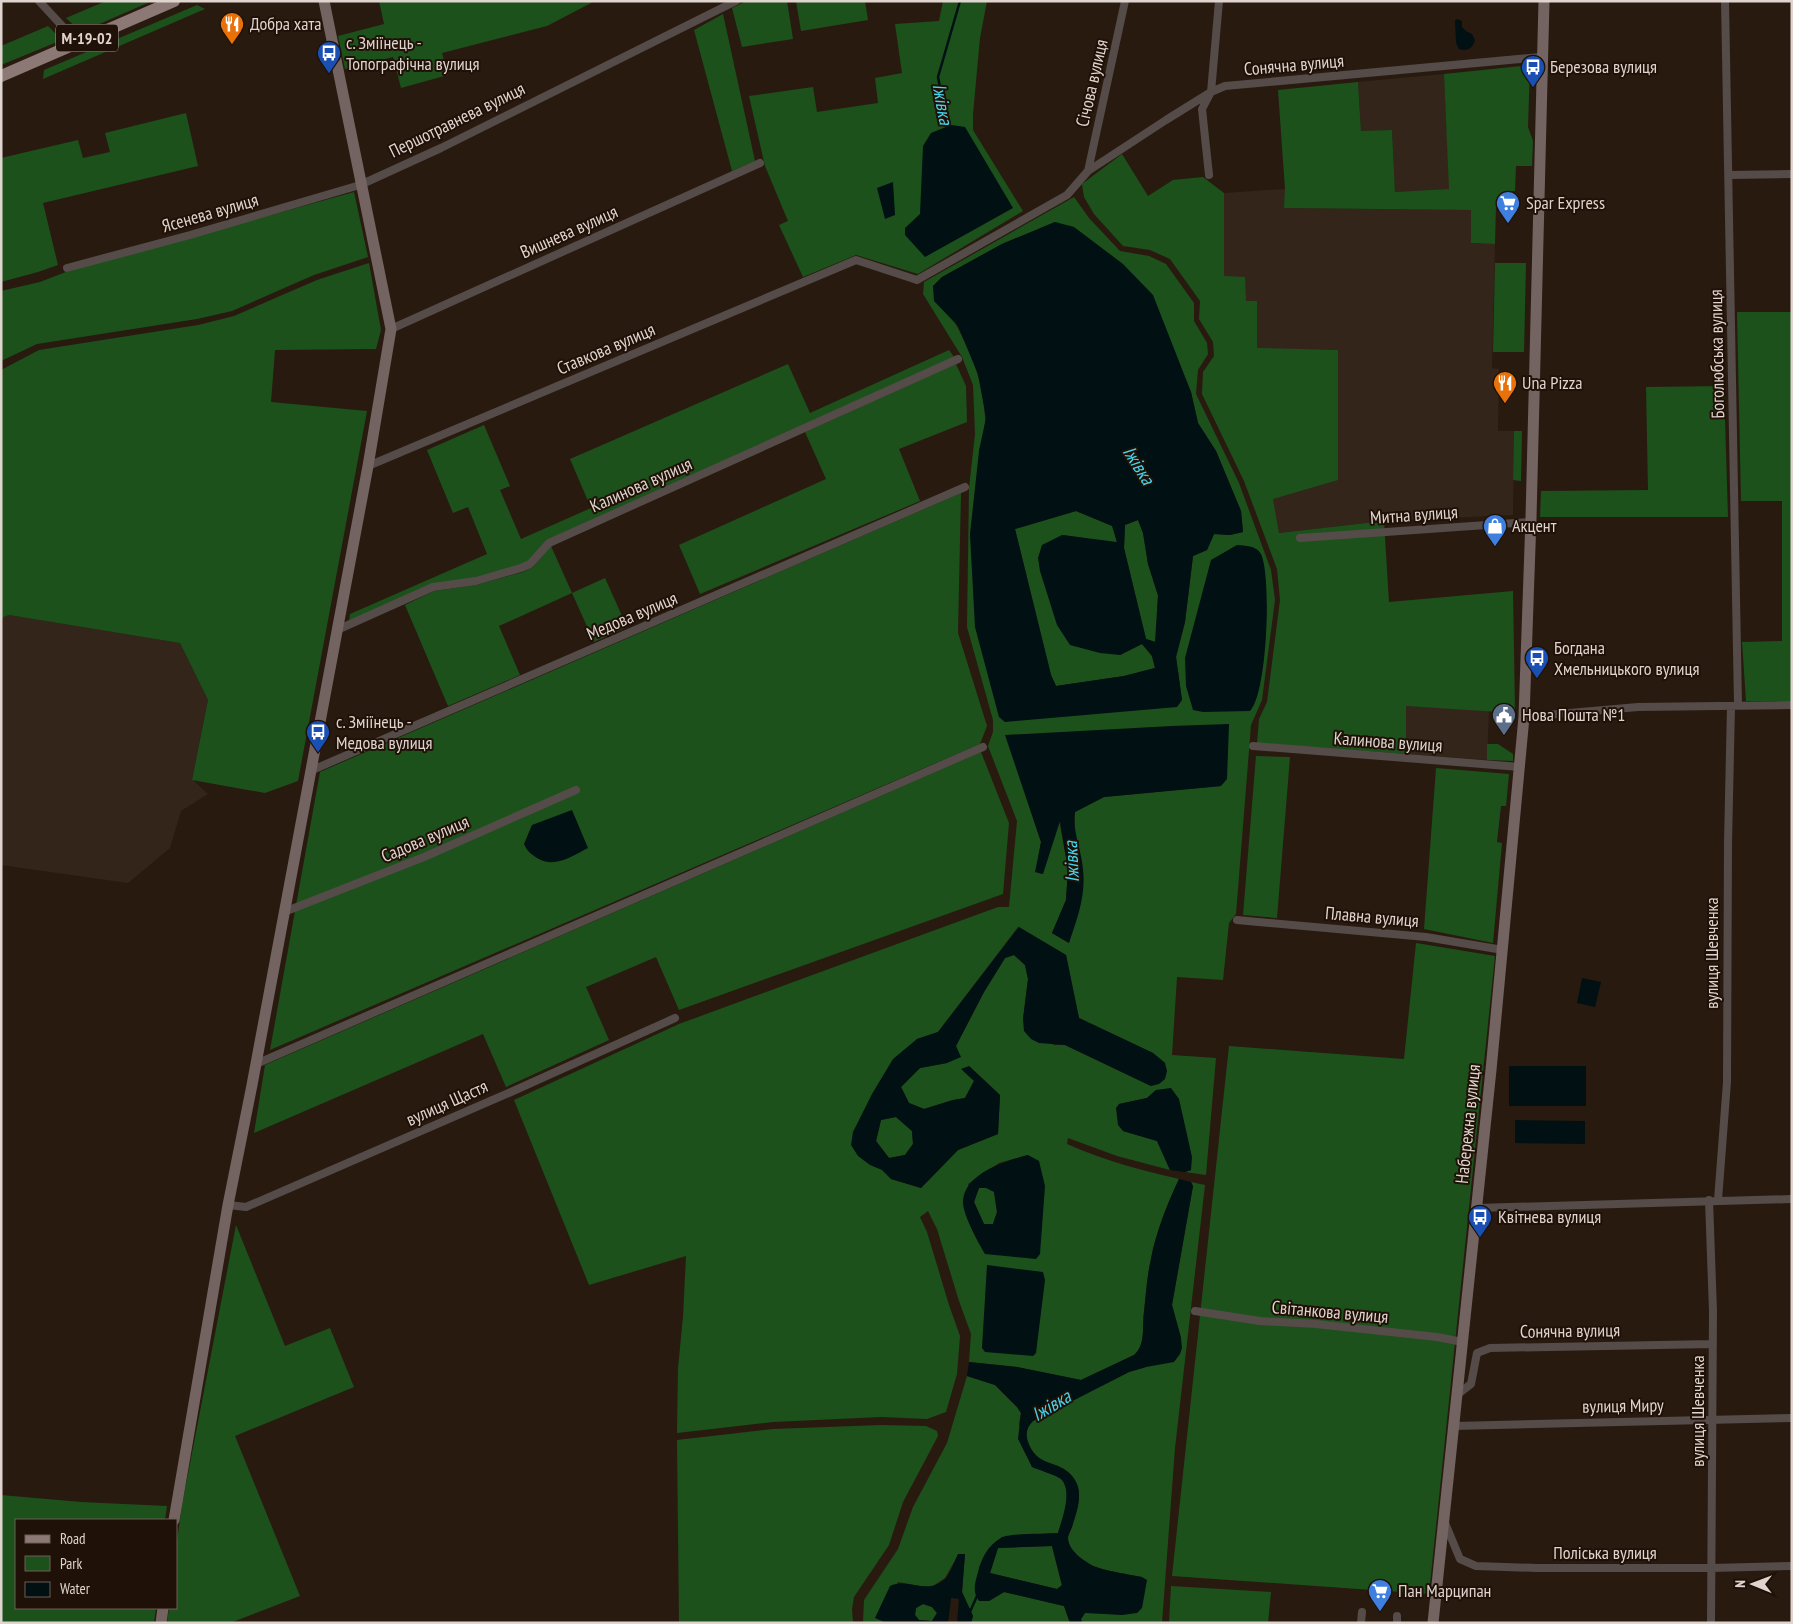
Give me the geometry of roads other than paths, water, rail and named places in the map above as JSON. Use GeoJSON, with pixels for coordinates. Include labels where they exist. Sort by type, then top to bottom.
{"type":"FeatureCollection","features":[{"type":"Feature","properties":{"kind":"main road","name":"М-19-02"},"geometry":{"type":"LineString","coordinates":[[1,76],[174,1]]}},
{"type":"Feature","properties":{"kind":"street"},"geometry":{"type":"LineString","coordinates":[[39,1],[77,42]]}},
{"type":"Feature","properties":{"kind":"street"},"geometry":{"type":"LineString","coordinates":[[174,1519],[228,1205],[368,466],[390,329],[324,1]]}},
{"type":"Feature","properties":{"kind":"street","name":"Першотравнева вулиця"},"geometry":{"type":"LineString","coordinates":[[360,185],[441,148],[736,1]]}},
{"type":"Feature","properties":{"kind":"street","name":"Січова вулиця"},"geometry":{"type":"LineString","coordinates":[[1088,171],[1126,1]]}},
{"type":"Feature","properties":{"kind":"street"},"geometry":{"type":"LineString","coordinates":[[1209,175],[1202,109],[1211,92],[1219,1]]}},
{"type":"Feature","properties":{"kind":"street","name":"Набережна вулиця"},"geometry":{"type":"LineString","coordinates":[[1434,1623],[1503,950],[1524,717],[1531,522],[1541,57],[1544,1]]}},
{"type":"Feature","properties":{"kind":"street","name":"Боголюбська вулиця"},"geometry":{"type":"LineString","coordinates":[[1725,1],[1729,175],[1735,706]]}},
{"type":"Feature","properties":{"kind":"street","name":"Сонячна вулиця"},"geometry":{"type":"LineString","coordinates":[[856,260],[917,280],[1067,195],[1088,171],[1211,92],[1226,86],[1541,57]]}},
{"type":"Feature","properties":{"kind":"street","name":"Вишнева вулиця"},"geometry":{"type":"LineString","coordinates":[[390,329],[760,163]]}},
{"type":"Feature","properties":{"kind":"street"},"geometry":{"type":"LineString","coordinates":[[1729,175],[1792,174]]}},
{"type":"Feature","properties":{"kind":"street","name":"Ясенева вулиця"},"geometry":{"type":"LineString","coordinates":[[67,268],[190,235],[360,185]]}},
{"type":"Feature","properties":{"kind":"street","name":"Ставкова вулиця"},"geometry":{"type":"LineString","coordinates":[[368,466],[856,260]]}},
{"type":"Feature","properties":{"kind":"street","name":"Калинова вулиця"},"geometry":{"type":"LineString","coordinates":[[337,630],[433,587],[476,581],[521,568],[530,564],[549,542],[958,359]]}},
{"type":"Feature","properties":{"kind":"street","name":"Медова вулиця"},"geometry":{"type":"LineString","coordinates":[[310,772],[964,487]]}},
{"type":"Feature","properties":{"kind":"street","name":"Митна вулиця"},"geometry":{"type":"LineString","coordinates":[[1300,538],[1531,522]]}},
{"type":"Feature","properties":{"kind":"street"},"geometry":{"type":"LineString","coordinates":[[1524,717],[1638,707],[1792,705]]}},
{"type":"Feature","properties":{"kind":"street","name":"вулиця Шевченка"},"geometry":{"type":"LineString","coordinates":[[1718,1200],[1727,1082],[1728,843],[1735,706]]}},
{"type":"Feature","properties":{"kind":"street","name":"Калинова вулиця"},"geometry":{"type":"LineString","coordinates":[[1253,746],[1520,767]]}},
{"type":"Feature","properties":{"kind":"street"},"geometry":{"type":"LineString","coordinates":[[256,1064],[983,747]]}},
{"type":"Feature","properties":{"kind":"street","name":"Садова вулиця"},"geometry":{"type":"LineString","coordinates":[[284,912],[424,857],[576,790]]}},
{"type":"Feature","properties":{"kind":"street","name":"Плавна вулиця"},"geometry":{"type":"LineString","coordinates":[[1237,920],[1426,937],[1503,950]]}},
{"type":"Feature","properties":{"kind":"street","name":"вулиця Щастя"},"geometry":{"type":"LineString","coordinates":[[228,1205],[246,1207],[511,1092],[675,1018]]}},
{"type":"Feature","properties":{"kind":"street"},"geometry":{"type":"LineString","coordinates":[[1477,1208],[1792,1199]]}},
{"type":"Feature","properties":{"kind":"street","name":"вулиця Шевченка"},"geometry":{"type":"LineString","coordinates":[[1709,1200],[1714,1344],[1711,1623]]}},
{"type":"Feature","properties":{"kind":"street","name":"Світанкова вулиця"},"geometry":{"type":"LineString","coordinates":[[1194,1311],[1260,1321],[1316,1324],[1438,1337],[1463,1342]]}},
{"type":"Feature","properties":{"kind":"street","name":"Сонячна вулиця"},"geometry":{"type":"LineString","coordinates":[[1458,1394],[1471,1384],[1477,1353],[1490,1348],[1714,1344]]}},
{"type":"Feature","properties":{"kind":"street","name":"вулиця Миру"},"geometry":{"type":"LineString","coordinates":[[1454,1426],[1792,1418]]}},
{"type":"Feature","properties":{"kind":"street","name":"Поліська вулиця"},"geometry":{"type":"LineString","coordinates":[[1444,1522],[1460,1559],[1476,1566],[1537,1568],[1792,1566]]}},
{"type":"Feature","properties":{"kind":"street"},"geometry":{"type":"LineString","coordinates":[[161,1623],[163,1609]]}},
{"type":"Feature","properties":{"kind":"street"},"geometry":{"type":"LineString","coordinates":[[1361,1623],[1362,1612]]}},
{"type":"Feature","properties":{"kind":"water"},"geometry":{"type":"Polygon","coordinates":[[[1457,19],[1462,21],[1462,27],[1472,34],[1475,40],[1467,50],[1459,49],[1456,43],[1455,21],[1457,19]]]}},
{"type":"Feature","properties":{"kind":"water"},"geometry":{"type":"Polygon","coordinates":[[[951,125],[965,127],[1013,208],[925,257],[905,235],[905,228],[920,214],[923,146],[931,133],[951,125]]]}},
{"type":"Feature","properties":{"kind":"water"},"geometry":{"type":"Polygon","coordinates":[[[893,182],[895,215],[885,219],[877,188],[893,182]]]}},
{"type":"Feature","properties":{"kind":"water"},"geometry":{"type":"Polygon","coordinates":[[[1055,222],[1074,227],[1123,264],[1153,295],[1191,392],[1198,423],[1216,451],[1241,511],[1243,532],[1230,535],[1214,534],[1207,550],[1193,556],[1185,622],[1176,657],[1182,700],[1177,707],[1005,722],[999,717],[975,627],[970,534],[979,451],[986,418],[978,374],[958,326],[934,301],[933,286],[942,277],[1002,244],[1055,222]],[[1076,511],[1015,529],[1051,675],[1056,686],[1124,676],[1155,668],[1152,656],[1142,644],[1120,655],[1100,653],[1070,645],[1057,625],[1040,571],[1038,558],[1042,545],[1062,535],[1117,542],[1112,526],[1076,511]],[[1138,520],[1125,525],[1124,548],[1146,639],[1155,642],[1158,595],[1148,564],[1143,533],[1138,520]]]}},
{"type":"Feature","properties":{"kind":"water"},"geometry":{"type":"Polygon","coordinates":[[[1237,545],[1250,546],[1259,551],[1264,567],[1267,610],[1266,635],[1264,660],[1256,701],[1250,711],[1203,712],[1193,710],[1186,686],[1185,658],[1211,560],[1237,545]]]}},
{"type":"Feature","properties":{"kind":"water"},"geometry":{"type":"Polygon","coordinates":[[[1229,724],[1227,779],[1221,786],[1104,797],[1075,812],[1075,827],[1084,880],[1082,898],[1069,943],[1052,933],[1066,900],[1068,869],[1060,821],[1043,874],[1035,872],[1041,842],[1005,735],[1229,724]]]}},
{"type":"Feature","properties":{"kind":"water"},"geometry":{"type":"Polygon","coordinates":[[[572,810],[588,848],[570,858],[557,862],[544,861],[526,849],[524,844],[532,825],[572,810]]]}},
{"type":"Feature","properties":{"kind":"water"},"geometry":{"type":"Polygon","coordinates":[[[1019,927],[1066,955],[1079,1018],[1153,1053],[1165,1063],[1167,1071],[1165,1079],[1159,1084],[1151,1086],[1065,1045],[1039,1043],[1031,1039],[1024,1031],[1023,1019],[1028,979],[1025,965],[1014,955],[1005,958],[984,992],[956,1046],[961,1057],[947,1063],[920,1068],[901,1087],[909,1103],[924,1109],[965,1098],[974,1081],[961,1069],[969,1066],[1000,1095],[998,1134],[958,1150],[921,1188],[891,1179],[882,1170],[870,1165],[858,1156],[851,1145],[853,1132],[872,1094],[893,1059],[917,1039],[938,1032],[1019,927]],[[896,1117],[881,1120],[876,1141],[889,1158],[905,1155],[913,1144],[912,1131],[896,1117]]]}},
{"type":"Feature","properties":{"kind":"water"},"geometry":{"type":"Polygon","coordinates":[[[1582,978],[1601,982],[1595,1007],[1577,1003],[1582,978]]]}},
{"type":"Feature","properties":{"kind":"water"},"geometry":{"type":"Polygon","coordinates":[[[1509,1066],[1586,1066],[1586,1106],[1509,1106],[1509,1066]]]}},
{"type":"Feature","properties":{"kind":"water"},"geometry":{"type":"Polygon","coordinates":[[[1171,1088],[1179,1099],[1192,1157],[1191,1170],[1185,1172],[1170,1170],[1157,1141],[1123,1131],[1118,1125],[1116,1108],[1119,1104],[1147,1098],[1156,1090],[1171,1088]]]}},
{"type":"Feature","properties":{"kind":"water"},"geometry":{"type":"Polygon","coordinates":[[[1515,1120],[1585,1121],[1585,1144],[1515,1143],[1515,1120]]]}},
{"type":"Feature","properties":{"kind":"water"},"geometry":{"type":"Polygon","coordinates":[[[1028,1155],[1039,1161],[1045,1186],[1040,1254],[1036,1259],[985,1254],[971,1228],[963,1206],[965,1191],[979,1176],[998,1165],[1028,1155]],[[979,1188],[974,1202],[984,1224],[993,1224],[997,1212],[994,1192],[986,1188],[979,1188]]]}},
{"type":"Feature","properties":{"kind":"water"},"geometry":{"type":"Polygon","coordinates":[[[1179,1179],[1191,1182],[1193,1186],[1172,1305],[1181,1338],[1182,1348],[1180,1354],[1174,1362],[1129,1372],[1033,1421],[1027,1433],[1028,1442],[1037,1456],[1066,1471],[1076,1482],[1079,1501],[1068,1537],[1074,1552],[1087,1563],[1096,1567],[1142,1577],[1147,1580],[1142,1608],[1137,1613],[1122,1615],[1085,1613],[1081,1619],[1082,1623],[1070,1623],[1064,1606],[1004,1592],[989,1601],[979,1601],[975,1594],[975,1584],[981,1562],[989,1548],[1005,1536],[1058,1533],[1066,1505],[1066,1491],[1061,1479],[1032,1467],[1018,1439],[1021,1413],[995,1385],[967,1376],[969,1362],[1017,1367],[1081,1380],[1134,1355],[1142,1341],[1148,1278],[1153,1249],[1162,1218],[1179,1179]],[[1052,1546],[998,1548],[990,1573],[1057,1589],[1062,1585],[1052,1546]]]}},
{"type":"Feature","properties":{"kind":"water"},"geometry":{"type":"Polygon","coordinates":[[[987,1265],[1043,1272],[1045,1280],[1036,1353],[1033,1356],[985,1352],[982,1348],[987,1265]]]}},
{"type":"Feature","properties":{"kind":"water"},"geometry":{"type":"Polygon","coordinates":[[[958,1554],[965,1554],[962,1592],[973,1616],[971,1623],[957,1623],[959,1599],[951,1598],[948,1623],[887,1623],[875,1618],[890,1586],[904,1583],[925,1586],[938,1584],[951,1571],[958,1554]],[[923,1604],[916,1608],[915,1615],[919,1620],[932,1621],[937,1613],[932,1607],[923,1604]]]}},
{"type":"Feature","properties":{"kind":"waterway","name":"Іжівка"},"geometry":{"type":"LineString","coordinates":[[948,129],[938,77],[960,1]]}},
{"type":"Feature","properties":{"kind":"waterway","name":"Іжівка"},"geometry":{"type":"LineString","coordinates":[[969,1614],[977,1596]]}},
{"type":"Feature","properties":{"kind":"place","name":"Добра хата"},"geometry":{"type":"Point","coordinates":[232,45]}},
{"type":"Feature","properties":{"kind":"place","name":"с. Зміїнець - Топографічна вулиця"},"geometry":{"type":"Point","coordinates":[329,74]}},
{"type":"Feature","properties":{"kind":"place","name":"Березова вулиця"},"geometry":{"type":"Point","coordinates":[1533,88]}},
{"type":"Feature","properties":{"kind":"place","name":"Spar Express"},"geometry":{"type":"Point","coordinates":[1508,224]}},
{"type":"Feature","properties":{"kind":"place","name":"Una Pizza"},"geometry":{"type":"Point","coordinates":[1505,404]}},
{"type":"Feature","properties":{"kind":"place","name":"Акцент"},"geometry":{"type":"Point","coordinates":[1495,547]}},
{"type":"Feature","properties":{"kind":"place","name":"Богдана Хмельницького вулиця"},"geometry":{"type":"Point","coordinates":[1537,679]}},
{"type":"Feature","properties":{"kind":"place","name":"Нова Пошта №1"},"geometry":{"type":"Point","coordinates":[1504,736]}},
{"type":"Feature","properties":{"kind":"place","name":"с. Зміїнець - Медова вулиця"},"geometry":{"type":"Point","coordinates":[318,753]}},
{"type":"Feature","properties":{"kind":"place","name":"Квітнева вулиця"},"geometry":{"type":"Point","coordinates":[1480,1238]}},
{"type":"Feature","properties":{"kind":"place","name":"Пан Марципан"},"geometry":{"type":"Point","coordinates":[1380,1612]}}]}
